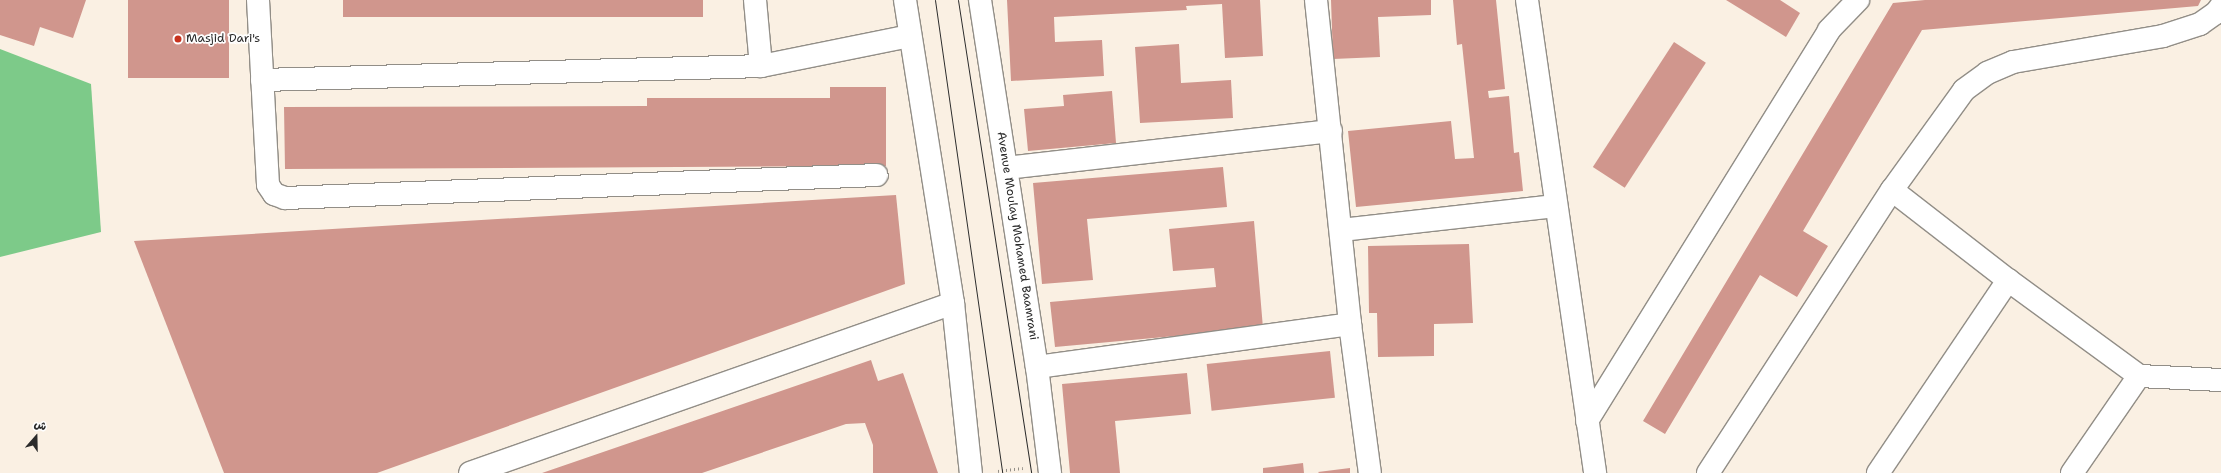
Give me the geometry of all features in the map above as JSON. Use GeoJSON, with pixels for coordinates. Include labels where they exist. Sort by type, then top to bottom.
{"type":"FeatureCollection","features":[{"type":"Feature","properties":{"kind":"street"},"geometry":{"type":"LineString","coordinates":[[258,0],[268,185],[274,194],[285,198],[877,175]]}},
{"type":"Feature","properties":{"kind":"street"},"geometry":{"type":"LineString","coordinates":[[754,0],[761,66]]}},
{"type":"Feature","properties":{"kind":"street"},"geometry":{"type":"LineString","coordinates":[[905,0],[981,473]]}},
{"type":"Feature","properties":{"kind":"street","name":"Avenue Moulay Mohamed Baamrani"},"geometry":{"type":"LineString","coordinates":[[980,0],[1037,367],[1050,469]]}},
{"type":"Feature","properties":{"kind":"street"},"geometry":{"type":"LineString","coordinates":[[1316,0],[1331,131],[1350,324],[1370,473]]}},
{"type":"Feature","properties":{"kind":"street"},"geometry":{"type":"LineString","coordinates":[[1527,0],[1595,473]]}},
{"type":"Feature","properties":{"kind":"street"},"geometry":{"type":"LineString","coordinates":[[1587,421],[1829,30],[1858,0]]}},
{"type":"Feature","properties":{"kind":"street"},"geometry":{"type":"LineString","coordinates":[[1708,473],[1892,190],[1964,90],[1987,73],[2013,62],[2163,36],[2200,24],[2219,12]]}},
{"type":"Feature","properties":{"kind":"street"},"geometry":{"type":"LineString","coordinates":[[262,80],[761,66],[910,36]]}},
{"type":"Feature","properties":{"kind":"street"},"geometry":{"type":"LineString","coordinates":[[1006,168],[1331,131]]}},
{"type":"Feature","properties":{"kind":"street"},"geometry":{"type":"LineString","coordinates":[[1892,190],[2008,280],[2139,376],[2221,380]]}},
{"type":"Feature","properties":{"kind":"street"},"geometry":{"type":"LineString","coordinates":[[1341,230],[1556,206]]}},
{"type":"Feature","properties":{"kind":"street"},"geometry":{"type":"LineString","coordinates":[[1881,472],[2008,280]]}},
{"type":"Feature","properties":{"kind":"street"},"geometry":{"type":"LineString","coordinates":[[470,473],[953,303]]}},
{"type":"Feature","properties":{"kind":"street"},"geometry":{"type":"LineString","coordinates":[[1037,367],[1350,324]]}},
{"type":"Feature","properties":{"kind":"street"},"geometry":{"type":"LineString","coordinates":[[2072,473],[2139,376]]}},
{"type":"Feature","properties":{"kind":"path"},"geometry":{"type":"LineString","coordinates":[[981,473],[1050,469]]}},
{"type":"Feature","properties":{"kind":"green space"},"geometry":{"type":"Polygon","coordinates":[[[0,49],[91,84],[101,232],[0,257],[0,49]]]}},
{"type":"Feature","properties":{"kind":"building"},"geometry":{"type":"Polygon","coordinates":[[[0,0],[86,0],[73,38],[40,27],[34,46],[0,35],[0,0]]]}},
{"type":"Feature","properties":{"kind":"building","name":"Masjid Dari's"},"geometry":{"type":"Polygon","coordinates":[[[128,0],[229,0],[229,78],[128,78],[128,0]]]}},
{"type":"Feature","properties":{"kind":"building"},"geometry":{"type":"Polygon","coordinates":[[[343,0],[703,0],[703,17],[343,17],[343,0]]]}},
{"type":"Feature","properties":{"kind":"building"},"geometry":{"type":"Polygon","coordinates":[[[1007,0],[1260,0],[1263,56],[1225,58],[1222,4],[1186,6],[1187,10],[1054,17],[1055,42],[1102,40],[1104,76],[1011,81],[1007,0]]]}},
{"type":"Feature","properties":{"kind":"building"},"geometry":{"type":"Polygon","coordinates":[[[1331,0],[1431,0],[1431,15],[1378,17],[1380,57],[1333,59],[1331,0]]]}},
{"type":"Feature","properties":{"kind":"building"},"geometry":{"type":"Polygon","coordinates":[[[1453,0],[1496,0],[1505,89],[1488,91],[1489,98],[1509,96],[1514,153],[1519,152],[1523,191],[1356,207],[1348,131],[1451,121],[1455,159],[1474,158],[1462,44],[1457,45],[1453,0]]]}},
{"type":"Feature","properties":{"kind":"building"},"geometry":{"type":"Polygon","coordinates":[[[1726,0],[1780,0],[1800,13],[1786,37],[1726,0]]]}},
{"type":"Feature","properties":{"kind":"building"},"geometry":{"type":"Polygon","coordinates":[[[1925,0],[2201,0],[2198,6],[1922,30],[1803,231],[1828,246],[1797,297],[1760,275],[1665,434],[1643,421],[1893,3],[1925,0]]]}},
{"type":"Feature","properties":{"kind":"building"},"geometry":{"type":"Polygon","coordinates":[[[1674,42],[1706,63],[1625,188],[1593,167],[1674,42]]]}},
{"type":"Feature","properties":{"kind":"building"},"geometry":{"type":"Polygon","coordinates":[[[1179,44],[1181,83],[1231,80],[1233,118],[1140,123],[1135,47],[1179,44]]]}},
{"type":"Feature","properties":{"kind":"building"},"geometry":{"type":"Polygon","coordinates":[[[830,87],[886,87],[886,166],[285,169],[284,107],[647,106],[647,98],[830,98],[830,87]]]}},
{"type":"Feature","properties":{"kind":"building"},"geometry":{"type":"Polygon","coordinates":[[[1112,91],[1116,143],[1028,151],[1024,109],[1064,106],[1063,95],[1112,91]]]}},
{"type":"Feature","properties":{"kind":"building"},"geometry":{"type":"Polygon","coordinates":[[[1223,167],[1227,207],[1087,219],[1093,280],[1042,284],[1033,183],[1223,167]]]}},
{"type":"Feature","properties":{"kind":"building"},"geometry":{"type":"Polygon","coordinates":[[[896,195],[905,284],[377,473],[224,473],[134,241],[896,195]]]}},
{"type":"Feature","properties":{"kind":"building"},"geometry":{"type":"Polygon","coordinates":[[[1254,221],[1263,328],[1055,347],[1050,302],[1216,287],[1214,268],[1173,271],[1169,229],[1254,221]]]}},
{"type":"Feature","properties":{"kind":"building"},"geometry":{"type":"Polygon","coordinates":[[[1469,244],[1473,323],[1434,324],[1434,356],[1378,357],[1377,313],[1369,313],[1368,246],[1469,244]]]}},
{"type":"Feature","properties":{"kind":"building"},"geometry":{"type":"Polygon","coordinates":[[[1330,351],[1335,398],[1212,411],[1207,364],[1330,351]]]}},
{"type":"Feature","properties":{"kind":"building"},"geometry":{"type":"Polygon","coordinates":[[[871,360],[878,381],[903,373],[938,473],[873,473],[873,445],[865,423],[846,424],[702,473],[542,473],[871,360]]]}},
{"type":"Feature","properties":{"kind":"building"},"geometry":{"type":"Polygon","coordinates":[[[1187,373],[1191,414],[1115,421],[1120,473],[1070,473],[1062,384],[1187,373]]]}},
{"type":"Feature","properties":{"kind":"building"},"geometry":{"type":"Polygon","coordinates":[[[1303,463],[1304,473],[1263,473],[1263,468],[1303,463]]]}},
{"type":"Feature","properties":{"kind":"building"},"geometry":{"type":"Polygon","coordinates":[[[1350,468],[1350,473],[1318,472],[1350,468]]]}},
{"type":"Feature","properties":{"kind":"tram line"},"geometry":{"type":"LineString","coordinates":[[935,0],[1002,473]]}},
{"type":"Feature","properties":{"kind":"tram line"},"geometry":{"type":"LineString","coordinates":[[958,0],[1031,473]]}},
{"type":"Feature","properties":{"kind":"place","name":"Masjid Dari's"},"geometry":{"type":"Point","coordinates":[178,39]}}]}
